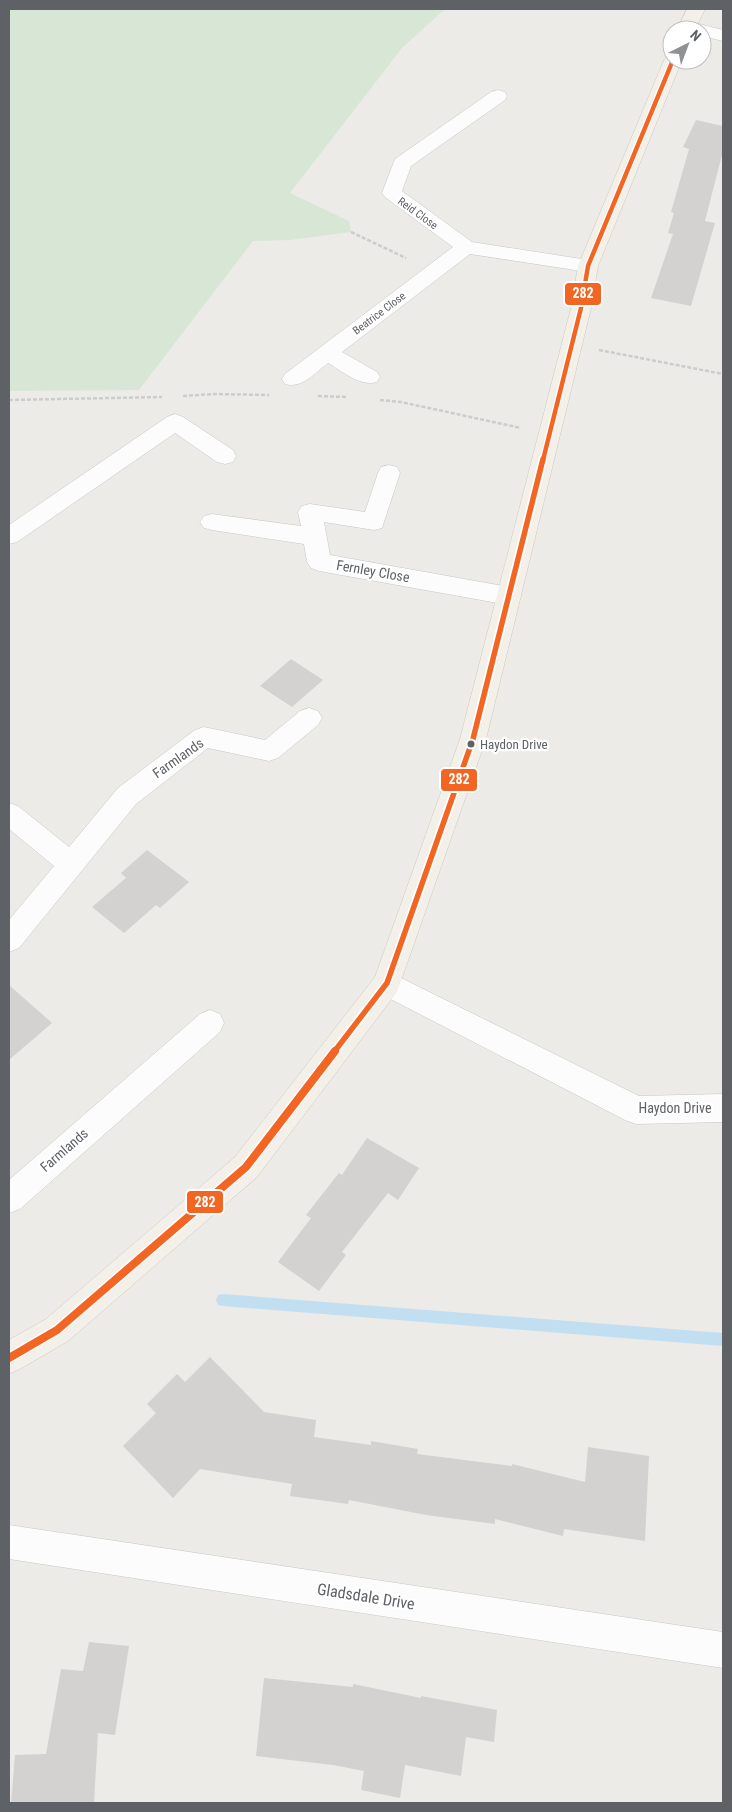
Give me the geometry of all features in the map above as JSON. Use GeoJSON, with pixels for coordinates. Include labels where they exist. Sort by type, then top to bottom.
{"type":"FeatureCollection","features":[{"type":"Feature","properties":{"kind":"main road"},"geometry":{"type":"LineString","coordinates":[[9,1358],[57,1330],[246,1167],[387,983],[473,739],[581,308],[588,266],[670,70]]}},
{"type":"Feature","properties":{"kind":"street","name":"Reid Close"},"geometry":{"type":"LineString","coordinates":[[498,96],[402,163],[392,193],[466,248],[588,266]]}},
{"type":"Feature","properties":{"kind":"street","name":"Beatrice Close"},"geometry":{"type":"LineString","coordinates":[[292,379],[466,248]]}},
{"type":"Feature","properties":{"kind":"street"},"geometry":{"type":"LineString","coordinates":[[327,353],[369,376]]}},
{"type":"Feature","properties":{"kind":"street"},"geometry":{"type":"LineString","coordinates":[[9,536],[175,422],[225,456]]}},
{"type":"Feature","properties":{"kind":"street","name":"Fernley Close"},"geometry":{"type":"LineString","coordinates":[[389,473],[374,522],[310,512],[319,562],[508,596]]}},
{"type":"Feature","properties":{"kind":"street"},"geometry":{"type":"LineString","coordinates":[[212,522],[315,537]]}},
{"type":"Feature","properties":{"kind":"street","name":"Farmlands"},"geometry":{"type":"LineString","coordinates":[[9,940],[126,796],[204,737],[269,750],[309,718]]}},
{"type":"Feature","properties":{"kind":"street"},"geometry":{"type":"LineString","coordinates":[[9,814],[70,863]]}},
{"type":"Feature","properties":{"kind":"street","name":"Haydon Drive"},"geometry":{"type":"LineString","coordinates":[[387,983],[636,1110],[723,1108]]}},
{"type":"Feature","properties":{"kind":"street","name":"Farmlands"},"geometry":{"type":"LineString","coordinates":[[9,1199],[210,1023]]}},
{"type":"Feature","properties":{"kind":"street","name":"Gladsdale Drive"},"geometry":{"type":"LineString","coordinates":[[9,1542],[723,1650]]}},
{"type":"Feature","properties":{"kind":"path"},"geometry":{"type":"LineString","coordinates":[[351,232],[434,272]]}},
{"type":"Feature","properties":{"kind":"path"},"geometry":{"type":"LineString","coordinates":[[572,345],[723,374]]}},
{"type":"Feature","properties":{"kind":"green space"},"geometry":{"type":"Polygon","coordinates":[[[9,9],[445,9],[402,48],[290,193],[349,221],[351,232],[290,240],[253,241],[139,390],[9,391],[9,9]]]}},
{"type":"Feature","properties":{"kind":"building"},"geometry":{"type":"Polygon","coordinates":[[[696,120],[723,126],[723,151],[705,221],[715,223],[691,306],[651,298],[673,234],[668,233],[674,213],[671,212],[689,149],[683,147],[696,120]]]}},
{"type":"Feature","properties":{"kind":"building"},"geometry":{"type":"Polygon","coordinates":[[[291,659],[323,680],[292,707],[260,686],[291,659]]]}},
{"type":"Feature","properties":{"kind":"building"},"geometry":{"type":"Polygon","coordinates":[[[147,850],[189,882],[160,908],[156,905],[124,933],[92,907],[126,878],[121,873],[147,850]]]}},
{"type":"Feature","properties":{"kind":"building"},"geometry":{"type":"Polygon","coordinates":[[[9,985],[52,1023],[9,1060],[9,985]]]}},
{"type":"Feature","properties":{"kind":"building"},"geometry":{"type":"Polygon","coordinates":[[[367,1138],[419,1168],[398,1200],[388,1193],[342,1252],[346,1255],[319,1291],[278,1262],[311,1218],[306,1215],[339,1173],[342,1175],[367,1138]]]}},
{"type":"Feature","properties":{"kind":"building"},"geometry":{"type":"Polygon","coordinates":[[[210,1357],[264,1412],[316,1420],[314,1437],[371,1445],[371,1441],[418,1449],[417,1454],[512,1466],[512,1464],[585,1482],[588,1447],[649,1456],[645,1541],[564,1529],[563,1536],[495,1519],[495,1524],[426,1515],[349,1500],[348,1504],[290,1496],[292,1484],[200,1469],[173,1498],[123,1446],[156,1413],[147,1404],[177,1374],[185,1382],[210,1357]]]}},
{"type":"Feature","properties":{"kind":"building"},"geometry":{"type":"Polygon","coordinates":[[[89,1642],[129,1646],[115,1735],[98,1733],[94,1803],[11,1803],[15,1755],[46,1754],[61,1669],[83,1671],[89,1642]]]}},
{"type":"Feature","properties":{"kind":"building"},"geometry":{"type":"Polygon","coordinates":[[[264,1678],[353,1687],[353,1684],[421,1698],[421,1696],[497,1710],[494,1742],[466,1737],[461,1776],[405,1765],[400,1798],[361,1790],[364,1771],[333,1765],[256,1756],[264,1678]]]}},
{"type":"Feature","properties":{"kind":"waterway"},"geometry":{"type":"LineString","coordinates":[[223,1300],[723,1340]]}},
{"type":"Feature","properties":{"kind":"transit line","name":"282"},"geometry":{"type":"LineString","coordinates":[[9,1358],[57,1330],[246,1167],[387,983],[473,739],[581,308],[588,266],[669,70]]}},
{"type":"Feature","properties":{"kind":"place","name":"Haydon Drive"},"geometry":{"type":"Point","coordinates":[471,744]}}]}
